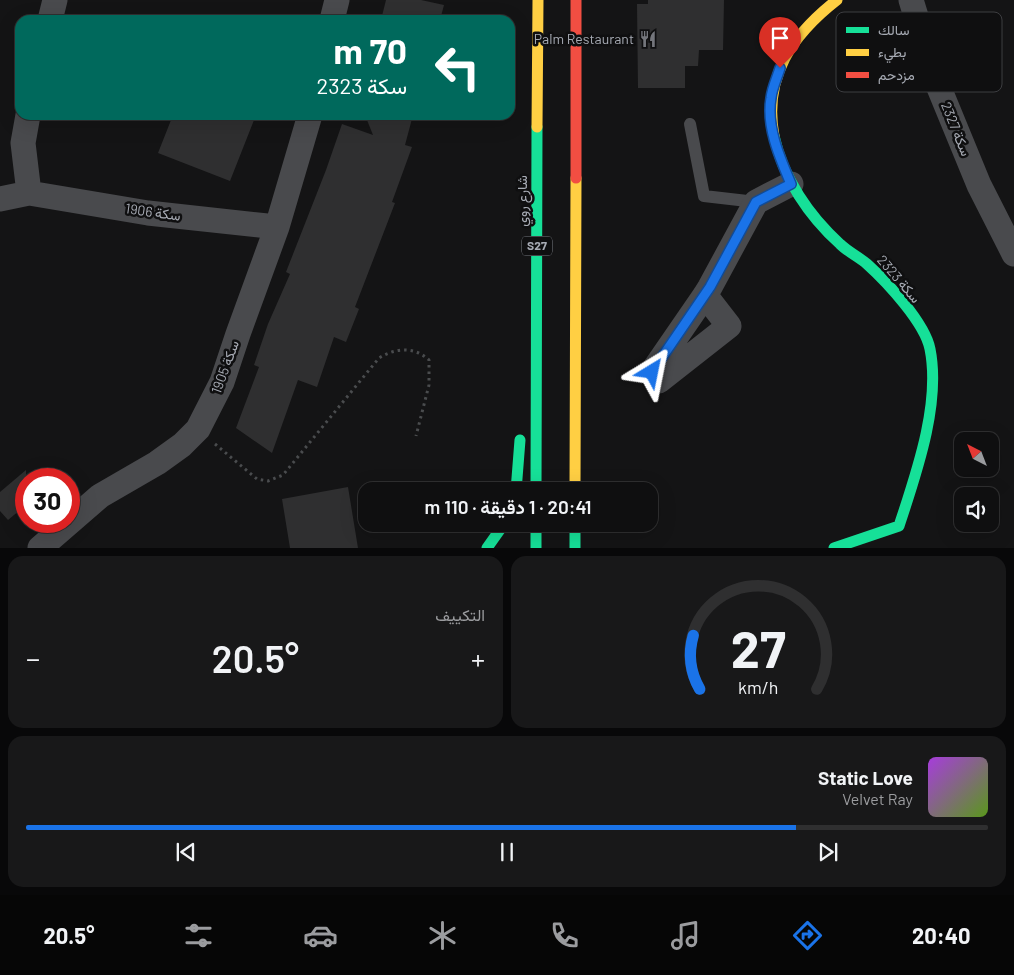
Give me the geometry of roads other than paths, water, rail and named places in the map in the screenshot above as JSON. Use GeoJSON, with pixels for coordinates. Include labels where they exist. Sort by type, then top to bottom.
{"type":"FeatureCollection","features":[{"type":"Feature","properties":{"kind":"main road","name":"شارع روي"},"geometry":{"type":"LineString","coordinates":[[536,482],[536,77],[538,0]]}},
{"type":"Feature","properties":{"kind":"main road"},"geometry":{"type":"LineString","coordinates":[[575,482],[576,0]]}},
{"type":"Feature","properties":{"kind":"main road","name":"سكة 2323"},"geometry":{"type":"LineString","coordinates":[[834,548],[899,526],[912,485],[929,417],[932,379],[930,347],[917,324],[869,266],[840,244],[815,216],[791,184],[778,154],[772,124],[771,98],[780,68],[794,38],[818,14],[837,0]]}},
{"type":"Feature","properties":{"kind":"main road"},"geometry":{"type":"LineString","coordinates":[[526,43],[536,77]]}},
{"type":"Feature","properties":{"kind":"main road"},"geometry":{"type":"LineString","coordinates":[[525,385],[537,317]]}},
{"type":"Feature","properties":{"kind":"main road"},"geometry":{"type":"LineString","coordinates":[[517,482],[522,424]]}},
{"type":"Feature","properties":{"kind":"main road"},"geometry":{"type":"LineString","coordinates":[[487,548],[498,532]]}},
{"type":"Feature","properties":{"kind":"main road"},"geometry":{"type":"LineString","coordinates":[[536,532],[536,548]]}},
{"type":"Feature","properties":{"kind":"main road"},"geometry":{"type":"LineString","coordinates":[[575,532],[575,548]]}},
{"type":"Feature","properties":{"kind":"street"},"geometry":{"type":"LineString","coordinates":[[51,15],[55,0]]}},
{"type":"Feature","properties":{"kind":"street","name":"سكة 2327"},"geometry":{"type":"LineString","coordinates":[[910,0],[914,12]]}},
{"type":"Feature","properties":{"kind":"street","name":"سكة 2327"},"geometry":{"type":"LineString","coordinates":[[940,92],[979,185],[1014,254]]}},
{"type":"Feature","properties":{"kind":"street"},"geometry":{"type":"LineString","coordinates":[[27,120],[23,144],[29,192]]}},
{"type":"Feature","properties":{"kind":"street","name":"سكة 1905"},"geometry":{"type":"LineString","coordinates":[[40,548],[100,496],[157,463],[182,444],[198,428],[222,382],[277,227],[309,120]]}},
{"type":"Feature","properties":{"kind":"street"},"geometry":{"type":"LineString","coordinates":[[705,295],[756,202],[791,184]]}},
{"type":"Feature","properties":{"kind":"street","name":"سكة 1906"},"geometry":{"type":"LineString","coordinates":[[0,199],[29,192],[148,213],[277,227]]}},
{"type":"Feature","properties":{"kind":"lane"},"geometry":{"type":"LineString","coordinates":[[690,124],[704,196],[756,202]]}},
{"type":"Feature","properties":{"kind":"place","name":"Palm Restaurant"},"geometry":{"type":"Point","coordinates":[648,39]}}]}
